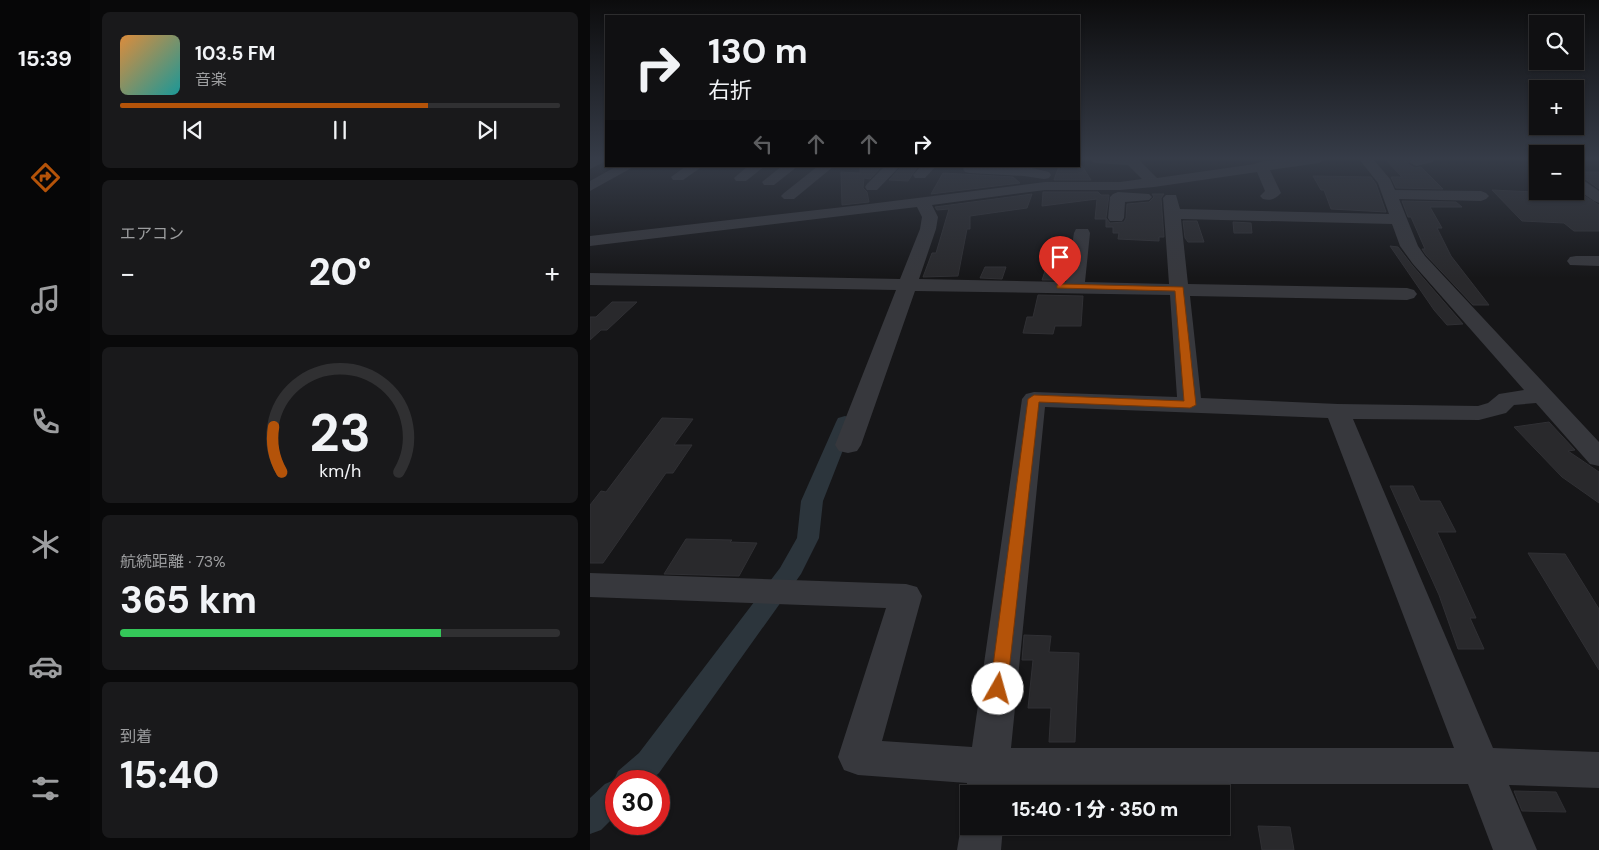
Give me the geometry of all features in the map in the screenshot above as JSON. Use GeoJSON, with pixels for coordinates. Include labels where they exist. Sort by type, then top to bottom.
{"type":"FeatureCollection","features":[{"type":"Feature","properties":{"kind":"street"},"geometry":{"type":"LineString","coordinates":[[590,242],[944,199]]}},
{"type":"Feature","properties":{"kind":"street"},"geometry":{"type":"LineString","coordinates":[[1116,218],[1118,199]]}},
{"type":"Feature","properties":{"kind":"street"},"geometry":{"type":"LineString","coordinates":[[1158,199],[1404,214]]}},
{"type":"Feature","properties":{"kind":"street"},"geometry":{"type":"LineString","coordinates":[[1166,199],[1180,289],[1190,405]]}},
{"type":"Feature","properties":{"kind":"street"},"geometry":{"type":"LineString","coordinates":[[1392,199],[1404,214],[1409,246],[1419,260],[1599,458]]}},
{"type":"Feature","properties":{"kind":"street"},"geometry":{"type":"LineString","coordinates":[[848,445],[928,229],[930,217],[922,202]]}},
{"type":"Feature","properties":{"kind":"street"},"geometry":{"type":"LineString","coordinates":[[1075,287],[1082,233]]}},
{"type":"Feature","properties":{"kind":"street"},"geometry":{"type":"LineString","coordinates":[[590,260],[616,238]]}},
{"type":"Feature","properties":{"kind":"street"},"geometry":{"type":"LineString","coordinates":[[1576,261],[1599,261]]}},
{"type":"Feature","properties":{"kind":"street"},"geometry":{"type":"LineString","coordinates":[[590,279],[907,285],[1030,277],[1075,287],[1407,294]]}},
{"type":"Feature","properties":{"kind":"street"},"geometry":{"type":"LineString","coordinates":[[987,780],[1034,399],[1338,411],[1479,413],[1497,408],[1507,399],[1540,394]]}},
{"type":"Feature","properties":{"kind":"street"},"geometry":{"type":"LineString","coordinates":[[1338,411],[1515,850]]}},
{"type":"Feature","properties":{"kind":"street"},"geometry":{"type":"LineString","coordinates":[[590,585],[906,596],[858,757],[987,780],[1481,766],[1599,770]]}},
{"type":"Feature","properties":{"kind":"street"},"geometry":{"type":"LineString","coordinates":[[979,850],[981,835]]}},
{"type":"Feature","properties":{"kind":"building"},"geometry":{"type":"Polygon","coordinates":[[[842,199],[868,199],[869,202],[842,205],[842,199]]]}},
{"type":"Feature","properties":{"kind":"building"},"geometry":{"type":"Polygon","coordinates":[[[997,199],[1030,199],[1027,208],[970,216],[970,229],[967,229],[958,276],[923,277],[932,253],[936,253],[949,209],[937,210],[935,207],[997,199]]]}},
{"type":"Feature","properties":{"kind":"building"},"geometry":{"type":"Polygon","coordinates":[[[1043,199],[1109,199],[1106,218],[1110,223],[1124,222],[1127,204],[1161,199],[1164,237],[1159,237],[1159,241],[1118,239],[1119,233],[1113,233],[1113,227],[1106,227],[1106,219],[1095,219],[1097,199],[1042,206],[1043,199]]]}},
{"type":"Feature","properties":{"kind":"building"},"geometry":{"type":"Polygon","coordinates":[[[1327,199],[1381,199],[1386,212],[1331,209],[1327,199]]]}},
{"type":"Feature","properties":{"kind":"building"},"geometry":{"type":"Polygon","coordinates":[[[1500,199],[1589,199],[1599,205],[1599,231],[1574,231],[1564,223],[1522,221],[1500,199]]]}},
{"type":"Feature","properties":{"kind":"building"},"geometry":{"type":"Polygon","coordinates":[[[1402,201],[1456,202],[1462,207],[1430,207],[1442,228],[1437,228],[1451,256],[1489,305],[1473,305],[1426,255],[1422,249],[1425,249],[1411,217],[1408,217],[1402,201]]]}},
{"type":"Feature","properties":{"kind":"building"},"geometry":{"type":"Polygon","coordinates":[[[1183,221],[1197,221],[1204,242],[1188,242],[1185,238],[1183,221]]]}},
{"type":"Feature","properties":{"kind":"building"},"geometry":{"type":"Polygon","coordinates":[[[1233,222],[1251,223],[1252,233],[1234,233],[1233,222]]]}},
{"type":"Feature","properties":{"kind":"building"},"geometry":{"type":"Polygon","coordinates":[[[1390,246],[1398,247],[1463,324],[1447,325],[1434,310],[1390,246]]]}},
{"type":"Feature","properties":{"kind":"building"},"geometry":{"type":"Polygon","coordinates":[[[985,267],[1006,267],[1002,279],[980,278],[985,267]]]}},
{"type":"Feature","properties":{"kind":"building"},"geometry":{"type":"Polygon","coordinates":[[[1046,268],[1066,269],[1064,280],[1042,280],[1046,268]]]}},
{"type":"Feature","properties":{"kind":"building"},"geometry":{"type":"Polygon","coordinates":[[[1038,295],[1083,296],[1081,326],[1055,326],[1053,334],[1023,333],[1027,317],[1033,317],[1038,295]]]}},
{"type":"Feature","properties":{"kind":"building"},"geometry":{"type":"Polygon","coordinates":[[[612,302],[637,302],[607,330],[601,330],[590,340],[590,317],[596,317],[612,302]]]}},
{"type":"Feature","properties":{"kind":"building"},"geometry":{"type":"Polygon","coordinates":[[[662,418],[693,419],[674,445],[692,445],[673,473],[666,473],[603,563],[590,563],[590,505],[601,491],[606,492],[662,418]]]}},
{"type":"Feature","properties":{"kind":"building"},"geometry":{"type":"Polygon","coordinates":[[[1549,422],[1575,450],[1568,451],[1599,472],[1599,503],[1562,477],[1514,427],[1549,422]]]}},
{"type":"Feature","properties":{"kind":"building"},"geometry":{"type":"Polygon","coordinates":[[[1390,486],[1413,486],[1420,501],[1440,501],[1456,532],[1437,532],[1476,618],[1470,618],[1484,649],[1458,649],[1439,595],[1390,486]]]}},
{"type":"Feature","properties":{"kind":"building"},"geometry":{"type":"Polygon","coordinates":[[[686,539],[732,540],[730,542],[757,543],[739,576],[664,574],[686,539]]]}},
{"type":"Feature","properties":{"kind":"building"},"geometry":{"type":"Polygon","coordinates":[[[1528,553],[1565,554],[1599,609],[1599,670],[1528,553]]]}},
{"type":"Feature","properties":{"kind":"building"},"geometry":{"type":"Polygon","coordinates":[[[1024,635],[1051,636],[1049,652],[1079,653],[1075,742],[1049,742],[1051,708],[1028,708],[1033,660],[1022,660],[1024,635]]]}},
{"type":"Feature","properties":{"kind":"building"},"geometry":{"type":"Polygon","coordinates":[[[1514,791],[1556,792],[1566,812],[1522,811],[1514,791]]]}},
{"type":"Feature","properties":{"kind":"building"},"geometry":{"type":"Polygon","coordinates":[[[1258,826],[1290,827],[1294,850],[1262,850],[1258,826]]]}},
{"type":"Feature","properties":{"kind":"waterway"},"geometry":{"type":"LineString","coordinates":[[641,770],[649,763],[789,574],[808,538],[812,501],[845,422]]}},
{"type":"Feature","properties":{"kind":"waterway"},"geometry":{"type":"LineString","coordinates":[[590,819],[605,805]]}},
{"type":"Feature","properties":{"kind":"route"},"geometry":{"type":"LineString","coordinates":[[998,689],[1034,399],[1190,405],[1180,289],[1060,287]]}}]}
